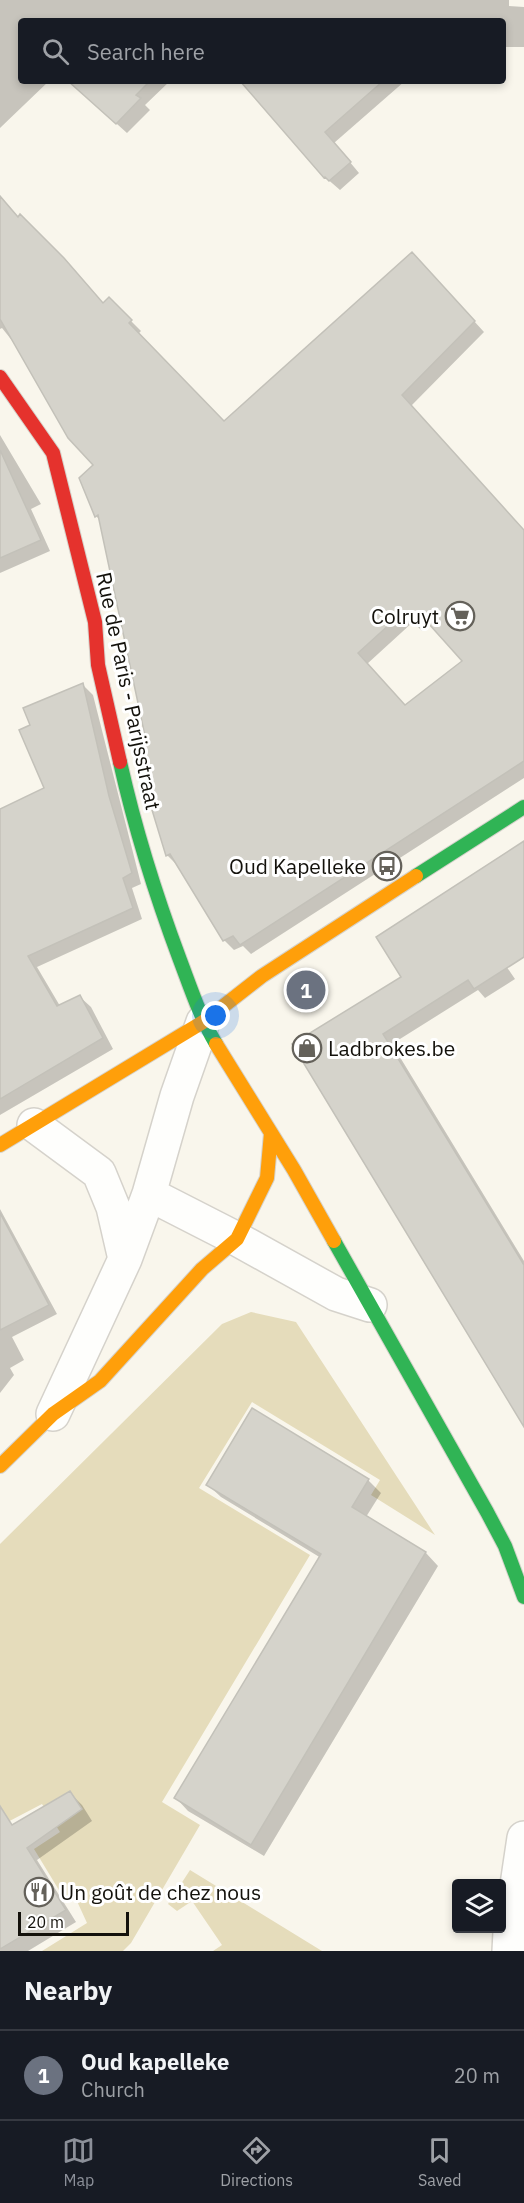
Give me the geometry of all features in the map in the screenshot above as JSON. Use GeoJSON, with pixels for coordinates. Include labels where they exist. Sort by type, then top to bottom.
{"type":"FeatureCollection","features":[{"type":"Feature","properties":{"kind":"street","name":"Rue de Paris - Parijsstraat"},"geometry":{"type":"LineString","coordinates":[[0,377],[53,453],[94,622],[98,665],[127,792],[166,922],[203,1022],[271,1133],[370,1305],[515,1543],[524,1597]]}},
{"type":"Feature","properties":{"kind":"street"},"geometry":{"type":"LineString","coordinates":[[0,1145],[203,1022],[262,976],[524,807]]}},
{"type":"Feature","properties":{"kind":"street"},"geometry":{"type":"LineString","coordinates":[[53,1414],[125,1260],[149,1194],[177,1096],[203,1022]]}},
{"type":"Feature","properties":{"kind":"street"},"geometry":{"type":"LineString","coordinates":[[34,1125],[99,1173],[113,1207],[125,1260]]}},
{"type":"Feature","properties":{"kind":"street"},"geometry":{"type":"LineString","coordinates":[[0,1466],[53,1414],[100,1380],[202,1269],[237,1239],[267,1178],[271,1133]]}},
{"type":"Feature","properties":{"kind":"street"},"geometry":{"type":"LineString","coordinates":[[149,1194],[237,1239],[336,1294],[370,1305]]}},
{"type":"Feature","properties":{"kind":"street"},"geometry":{"type":"LineString","coordinates":[[509,1951],[524,1838]]}},
{"type":"Feature","properties":{"kind":"shaded area"},"geometry":{"type":"Polygon","coordinates":[[[251,1312],[296,1322],[435,1535],[371,1495],[380,1480],[252,1402],[199,1488],[310,1555],[162,1802],[200,1825],[131,1943],[123,1951],[42,1951],[87,1923],[76,1899],[65,1900],[34,1849],[60,1832],[42,1804],[0,1826],[0,1544],[222,1324],[251,1312]]]}},
{"type":"Feature","properties":{"kind":"shaded area"},"geometry":{"type":"Polygon","coordinates":[[[190,1870],[322,1951],[213,1951],[222,1945],[192,1901],[177,1911],[168,1904],[190,1870]]]}},
{"type":"Feature","properties":{"kind":"building"},"geometry":{"type":"Polygon","coordinates":[[[71,84],[147,84],[136,95],[141,98],[116,124],[71,84]]]}},
{"type":"Feature","properties":{"kind":"building"},"geometry":{"type":"Polygon","coordinates":[[[243,84],[380,84],[325,132],[351,162],[329,181],[243,84]]]}},
{"type":"Feature","properties":{"kind":"building"},"geometry":{"type":"Polygon","coordinates":[[[0,196],[18,217],[20,214],[64,258],[103,303],[109,297],[132,320],[129,323],[224,421],[412,252],[475,321],[402,395],[524,530],[524,761],[240,945],[233,936],[223,941],[170,854],[166,856],[145,787],[134,739],[145,736],[98,515],[95,517],[79,478],[93,465],[68,438],[0,319],[0,196]],[[403,612],[358,653],[405,705],[462,661],[420,614],[411,622],[403,612]]]}},
{"type":"Feature","properties":{"kind":"building"},"geometry":{"type":"Polygon","coordinates":[[[0,450],[41,540],[0,558],[0,450]]]}},
{"type":"Feature","properties":{"kind":"building"},"geometry":{"type":"Polygon","coordinates":[[[83,683],[109,796],[132,873],[123,878],[133,908],[28,956],[57,1006],[80,995],[103,1038],[0,1099],[0,809],[44,788],[19,730],[30,725],[23,708],[83,683]]]}},
{"type":"Feature","properties":{"kind":"building"},"geometry":{"type":"Polygon","coordinates":[[[524,841],[524,957],[474,989],[468,980],[383,1034],[524,1265],[524,1427],[292,1044],[401,977],[376,937],[524,841]]]}},
{"type":"Feature","properties":{"kind":"building"},"geometry":{"type":"Polygon","coordinates":[[[0,1213],[49,1305],[0,1330],[0,1213]]]}},
{"type":"Feature","properties":{"kind":"building"},"geometry":{"type":"Polygon","coordinates":[[[252,1408],[369,1479],[352,1507],[426,1552],[251,1845],[174,1798],[321,1554],[206,1485],[252,1408]]]}},
{"type":"Feature","properties":{"kind":"building"},"geometry":{"type":"Polygon","coordinates":[[[70,1791],[82,1809],[27,1848],[66,1910],[0,1949],[0,1806],[12,1825],[70,1791]]]}},
{"type":"Feature","properties":{"kind":"traffic: fast"},"geometry":{"type":"LineString","coordinates":[[120,762],[139,837],[163,911],[196,1003],[216,1044]]}},
{"type":"Feature","properties":{"kind":"traffic: fast"},"geometry":{"type":"LineString","coordinates":[[416,876],[524,807]]}},
{"type":"Feature","properties":{"kind":"traffic: fast"},"geometry":{"type":"LineString","coordinates":[[334,1241],[487,1512],[505,1546],[524,1597]]}},
{"type":"Feature","properties":{"kind":"traffic: slow"},"geometry":{"type":"LineString","coordinates":[[0,1145],[203,1022],[262,976],[416,876]]}},
{"type":"Feature","properties":{"kind":"traffic: slow"},"geometry":{"type":"LineString","coordinates":[[216,1044],[294,1170],[334,1241]]}},
{"type":"Feature","properties":{"kind":"traffic: slow"},"geometry":{"type":"LineString","coordinates":[[0,1466],[53,1414],[100,1381],[202,1269],[237,1239],[267,1178],[271,1133]]}},
{"type":"Feature","properties":{"kind":"traffic: jam"},"geometry":{"type":"LineString","coordinates":[[0,377],[53,453],[95,622],[98,665],[120,762]]}},
{"type":"Feature","properties":{"kind":"place","name":"Colruyt"},"geometry":{"type":"Point","coordinates":[460,616]}},
{"type":"Feature","properties":{"kind":"place","name":"Oud Kapelleke"},"geometry":{"type":"Point","coordinates":[387,866]}},
{"type":"Feature","properties":{"kind":"place","name":"Oud kapelleke"},"geometry":{"type":"Point","coordinates":[306,990]}},
{"type":"Feature","properties":{"kind":"place","name":"Ladbrokes.be"},"geometry":{"type":"Point","coordinates":[307,1048]}},
{"type":"Feature","properties":{"kind":"place","name":"Un goût de chez nous"},"geometry":{"type":"Point","coordinates":[39,1892]}}]}
